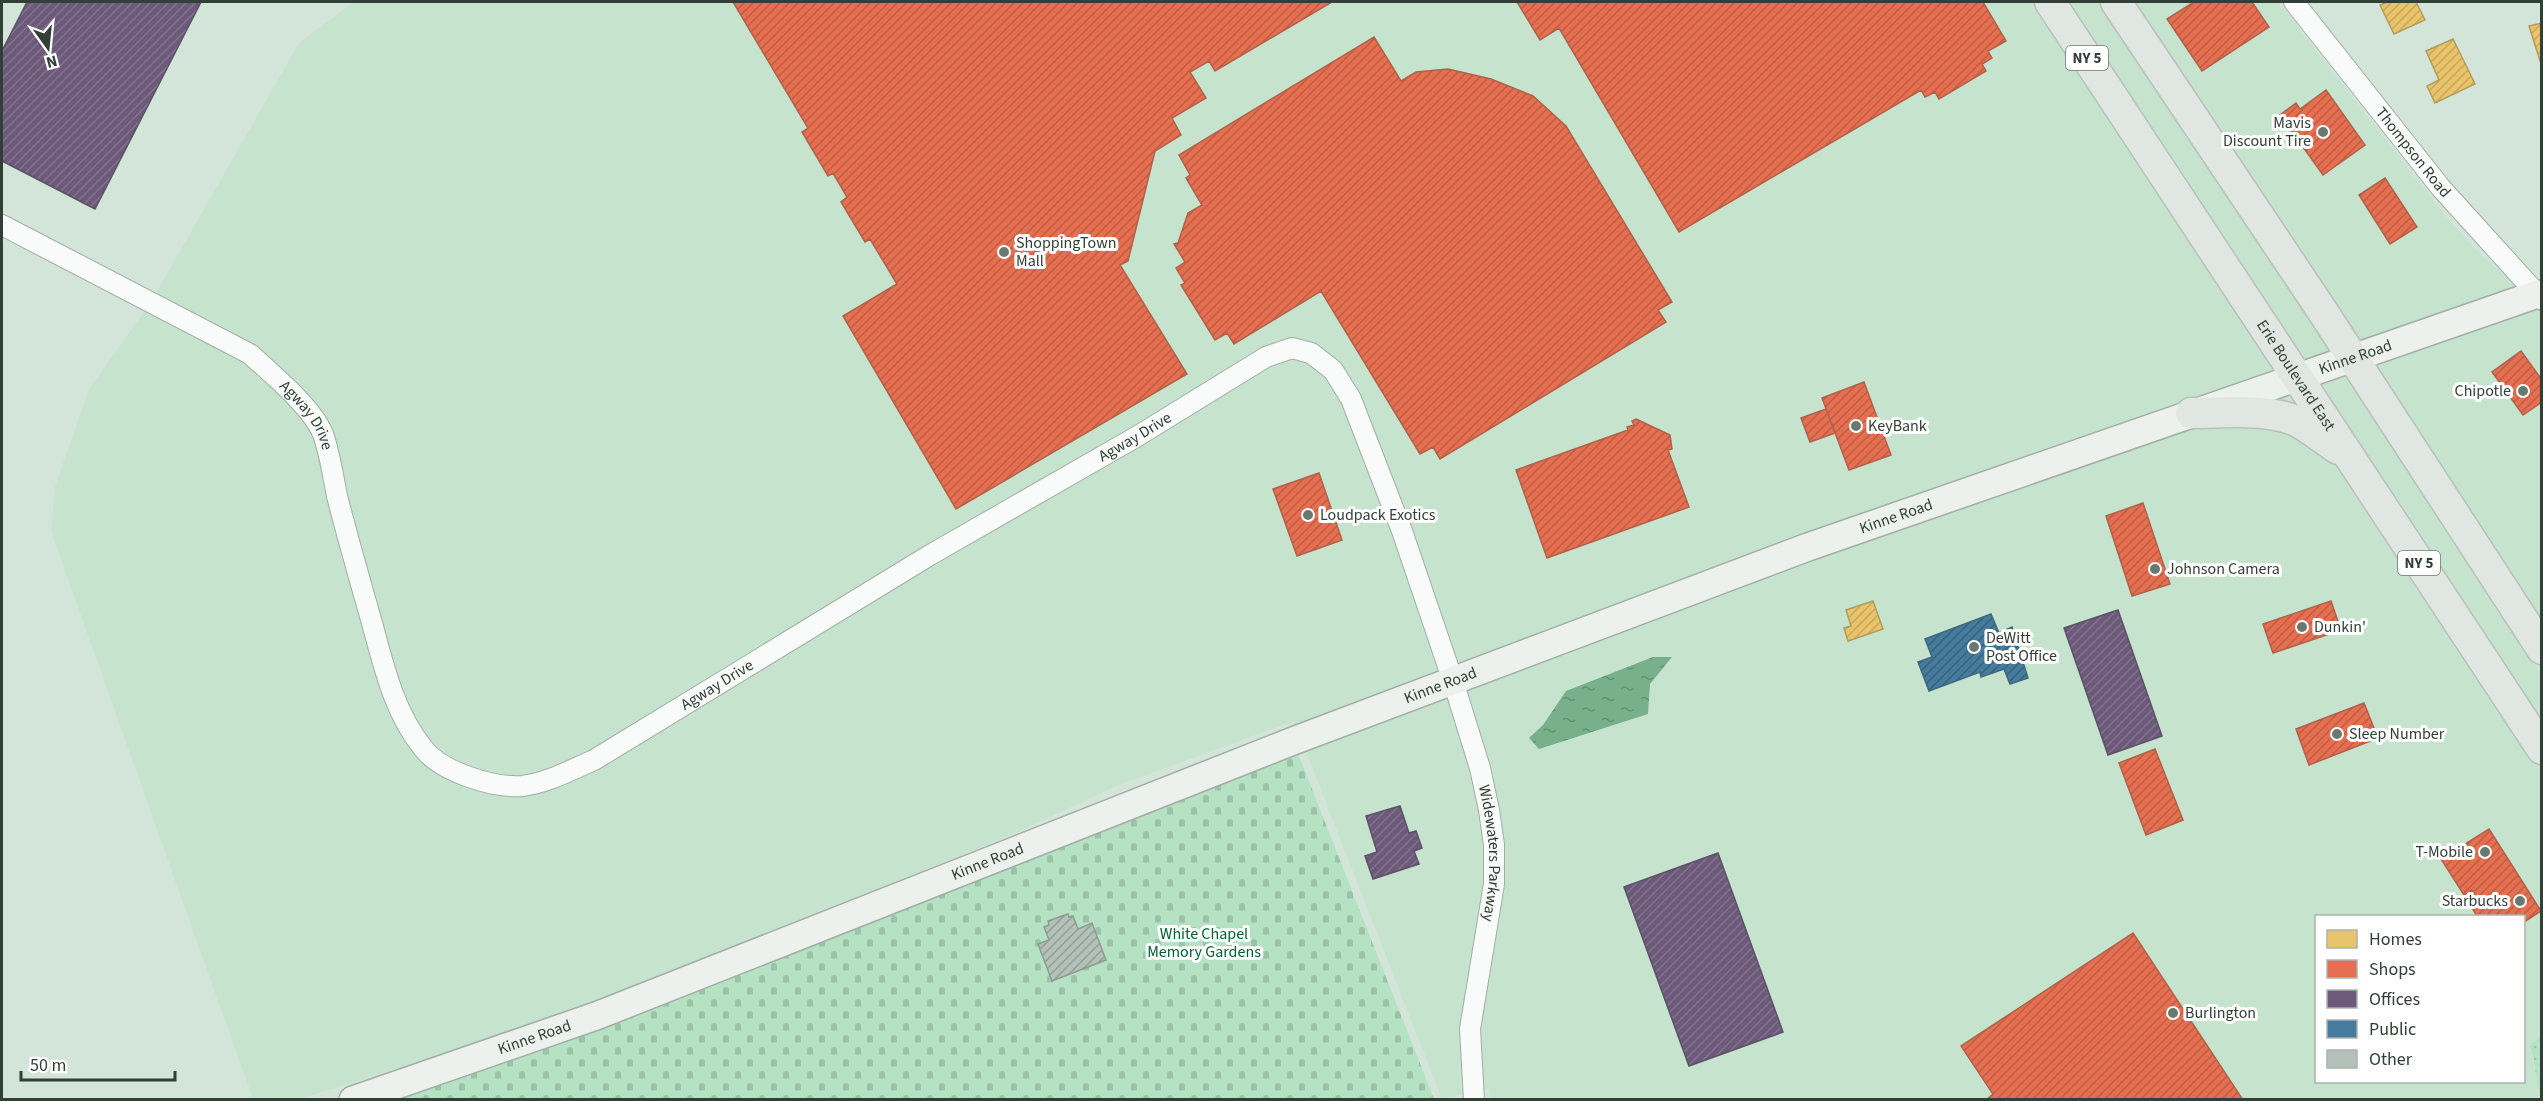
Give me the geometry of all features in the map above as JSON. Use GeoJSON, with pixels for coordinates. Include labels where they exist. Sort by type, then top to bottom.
{"type":"FeatureCollection","features":[{"type":"Feature","properties":{"kind":"main road","name":"Erie Boulevard East"},"geometry":{"type":"LineString","coordinates":[[2050,2],[2541,749]]}},
{"type":"Feature","properties":{"kind":"main road"},"geometry":{"type":"LineString","coordinates":[[2116,2],[2353,359],[2541,649]]}},
{"type":"Feature","properties":{"kind":"main road"},"geometry":{"type":"LineString","coordinates":[[2191,413],[2251,412],[2295,420],[2348,455]]}},
{"type":"Feature","properties":{"kind":"street","name":"Thompson Road"},"geometry":{"type":"LineString","coordinates":[[2294,2],[2441,188],[2539,295]]}},
{"type":"Feature","properties":{"kind":"street","name":"Agway Drive"},"geometry":{"type":"LineString","coordinates":[[2,225],[250,354],[285,384],[322,433],[375,635],[392,691],[406,723],[424,750],[441,763],[480,782],[522,786],[552,778],[594,760],[930,555],[1136,437],[1266,357],[1292,348],[1311,353],[1333,370],[1351,399],[1402,531],[1454,681]]}},
{"type":"Feature","properties":{"kind":"street","name":"Kinne Road"},"geometry":{"type":"LineString","coordinates":[[353,1100],[596,1016],[1293,741],[1808,547],[2296,376],[2353,359],[2539,295]]}},
{"type":"Feature","properties":{"kind":"street","name":"Widewaters Parkway"},"geometry":{"type":"LineString","coordinates":[[1454,681],[1480,768],[1494,845],[1494,884],[1470,1029],[1474,1100]]}},
{"type":"Feature","properties":{"kind":"shaded area"},"geometry":{"type":"Polygon","coordinates":[[[354,2],[2278,2],[2443,213],[2476,250],[2541,308],[2541,1099],[1492,1100],[1489,1088],[1442,1099],[1294,721],[1116,786],[1022,830],[588,1007],[300,1099],[253,1099],[51,531],[55,488],[88,391],[151,302],[299,43],[354,2]]]}},
{"type":"Feature","properties":{"kind":"green space","name":"White Chapel Memory Gardens"},"geometry":{"type":"Polygon","coordinates":[[[1293,741],[1434,1099],[353,1100],[1293,741]]]}},
{"type":"Feature","properties":{"kind":"green space"},"geometry":{"type":"Polygon","coordinates":[[[2541,1036],[2541,1089],[2538,1089],[2530,1046],[2541,1036]]]}},
{"type":"Feature","properties":{"kind":"water"},"geometry":{"type":"Polygon","coordinates":[[[1653,657],[1672,657],[1650,684],[1648,714],[1539,749],[1529,738],[1543,725],[1566,691],[1653,657]]]}},
{"type":"Feature","properties":{"kind":"building: Homes"},"geometry":{"type":"Polygon","coordinates":[[[2388,2],[2416,2],[2425,20],[2394,34],[2380,5],[2388,2]]]}},
{"type":"Feature","properties":{"kind":"building: Homes"},"geometry":{"type":"Polygon","coordinates":[[[2542,23],[2542,67],[2529,26],[2542,23]]]}},
{"type":"Feature","properties":{"kind":"building: Homes"},"geometry":{"type":"Polygon","coordinates":[[[2453,39],[2475,84],[2435,103],[2427,86],[2439,80],[2426,51],[2453,39]]]}},
{"type":"Feature","properties":{"kind":"building: Homes"},"geometry":{"type":"Polygon","coordinates":[[[1873,601],[1883,629],[1848,641],[1844,628],[1851,626],[1846,610],[1873,601]]]}},
{"type":"Feature","properties":{"kind":"building: Shops","name":"ShoppingTown Mall"},"geometry":{"type":"Polygon","coordinates":[[[733,2],[1332,2],[1215,71],[1209,61],[1190,72],[1206,98],[1172,118],[1181,135],[1155,151],[1128,261],[1120,265],[1187,374],[956,509],[843,316],[897,284],[870,239],[865,242],[841,202],[847,197],[833,173],[828,176],[802,132],[808,128],[733,2]]]}},
{"type":"Feature","properties":{"kind":"building: Shops"},"geometry":{"type":"Polygon","coordinates":[[[1517,2],[1983,2],[2006,41],[1988,51],[1992,58],[1982,64],[1986,71],[1939,99],[1935,92],[1925,97],[1921,90],[1679,232],[1559,28],[1540,40],[1517,2]]]}},
{"type":"Feature","properties":{"kind":"building: Shops"},"geometry":{"type":"Polygon","coordinates":[[[2194,2],[2252,2],[2269,27],[2202,71],[2167,19],[2194,2]]]}},
{"type":"Feature","properties":{"kind":"building: Shops"},"geometry":{"type":"Polygon","coordinates":[[[1374,37],[1401,81],[1416,72],[1448,69],[1491,79],[1533,96],[1566,126],[1672,302],[1658,310],[1666,322],[1440,459],[1433,447],[1420,454],[1321,291],[1234,344],[1227,333],[1215,340],[1181,285],[1185,283],[1176,268],[1185,262],[1174,244],[1178,243],[1188,213],[1202,205],[1186,178],[1190,175],[1179,155],[1374,37]]]}},
{"type":"Feature","properties":{"kind":"building: Shops"},"geometry":{"type":"Polygon","coordinates":[[[2326,90],[2365,145],[2323,175],[2280,115],[2296,103],[2300,109],[2326,90]]]}},
{"type":"Feature","properties":{"kind":"building: Shops"},"geometry":{"type":"Polygon","coordinates":[[[2385,178],[2417,227],[2390,244],[2359,195],[2385,178]]]}},
{"type":"Feature","properties":{"kind":"building: Shops","name":"Chipotle"},"geometry":{"type":"Polygon","coordinates":[[[2521,351],[2542,380],[2542,402],[2523,415],[2492,372],[2521,351]]]}},
{"type":"Feature","properties":{"kind":"building: Shops","name":"KeyBank"},"geometry":{"type":"Polygon","coordinates":[[[1864,382],[1891,455],[1849,470],[1822,398],[1864,382]]]}},
{"type":"Feature","properties":{"kind":"building: Shops"},"geometry":{"type":"Polygon","coordinates":[[[1826,409],[1835,433],[1810,442],[1801,418],[1826,409]]]}},
{"type":"Feature","properties":{"kind":"building: Shops"},"geometry":{"type":"Polygon","coordinates":[[[1636,419],[1670,435],[1672,449],[1668,450],[1689,507],[1547,558],[1516,470],[1628,430],[1627,427],[1634,425],[1632,421],[1636,419]]]}},
{"type":"Feature","properties":{"kind":"building: Shops","name":"Loudpack Exotics"},"geometry":{"type":"Polygon","coordinates":[[[1319,473],[1342,540],[1297,556],[1273,489],[1319,473]]]}},
{"type":"Feature","properties":{"kind":"building: Shops"},"geometry":{"type":"Polygon","coordinates":[[[2143,503],[2170,584],[2132,596],[2106,516],[2143,503]]]}},
{"type":"Feature","properties":{"kind":"building: Shops","name":"Dunkin'"},"geometry":{"type":"Polygon","coordinates":[[[2331,601],[2341,630],[2273,653],[2263,624],[2331,601]]]}},
{"type":"Feature","properties":{"kind":"building: Shops","name":"Sleep Number"},"geometry":{"type":"Polygon","coordinates":[[[2364,703],[2378,738],[2309,765],[2296,729],[2364,703]]]}},
{"type":"Feature","properties":{"kind":"building: Shops"},"geometry":{"type":"Polygon","coordinates":[[[2155,749],[2183,820],[2146,835],[2119,763],[2155,749]]]}},
{"type":"Feature","properties":{"kind":"building: Shops"},"geometry":{"type":"Polygon","coordinates":[[[2489,829],[2541,911],[2525,921],[2525,915],[2476,915],[2472,908],[2480,902],[2472,890],[2464,895],[2441,859],[2489,829]]]}},
{"type":"Feature","properties":{"kind":"building: Shops"},"geometry":{"type":"Polygon","coordinates":[[[2133,933],[2243,1100],[1986,1100],[1993,1094],[1961,1046],[2133,933]]]}},
{"type":"Feature","properties":{"kind":"building: Offices"},"geometry":{"type":"Polygon","coordinates":[[[27,2],[201,2],[95,209],[2,161],[2,51],[27,2]]]}},
{"type":"Feature","properties":{"kind":"building: Offices"},"geometry":{"type":"Polygon","coordinates":[[[2118,610],[2162,736],[2108,755],[2064,628],[2118,610]]]}},
{"type":"Feature","properties":{"kind":"building: Offices"},"geometry":{"type":"Polygon","coordinates":[[[1400,806],[1409,833],[1416,831],[1422,848],[1414,851],[1419,864],[1373,879],[1365,856],[1377,852],[1366,816],[1400,806]]]}},
{"type":"Feature","properties":{"kind":"building: Offices"},"geometry":{"type":"Polygon","coordinates":[[[1718,853],[1783,1032],[1689,1066],[1624,887],[1718,853]]]}},
{"type":"Feature","properties":{"kind":"building: Public","name":"DeWitt Post Office"},"geometry":{"type":"Polygon","coordinates":[[[1991,614],[1999,633],[2012,627],[2028,678],[2010,684],[2004,669],[1981,677],[1980,672],[1929,691],[1918,662],[1932,657],[1925,639],[1991,614]]]}},
{"type":"Feature","properties":{"kind":"building: Other"},"geometry":{"type":"Polygon","coordinates":[[[1068,914],[1069,917],[1073,916],[1078,929],[1092,923],[1106,960],[1052,981],[1038,944],[1049,940],[1044,927],[1049,925],[1048,921],[1068,914]]]}},
{"type":"Feature","properties":{"kind":"place","name":"Mavis Discount Tire"},"geometry":{"type":"Point","coordinates":[2323,132]}},
{"type":"Feature","properties":{"kind":"place","name":"ShoppingTown Mall"},"geometry":{"type":"Point","coordinates":[1004,252]}},
{"type":"Feature","properties":{"kind":"place","name":"Chipotle"},"geometry":{"type":"Point","coordinates":[2523,391]}},
{"type":"Feature","properties":{"kind":"place","name":"KeyBank"},"geometry":{"type":"Point","coordinates":[1856,426]}},
{"type":"Feature","properties":{"kind":"place","name":"Loudpack Exotics"},"geometry":{"type":"Point","coordinates":[1308,515]}},
{"type":"Feature","properties":{"kind":"place","name":"Johnson Camera"},"geometry":{"type":"Point","coordinates":[2155,569]}},
{"type":"Feature","properties":{"kind":"place","name":"Dunkin'"},"geometry":{"type":"Point","coordinates":[2302,627]}},
{"type":"Feature","properties":{"kind":"place","name":"DeWitt Post Office"},"geometry":{"type":"Point","coordinates":[1974,647]}},
{"type":"Feature","properties":{"kind":"place","name":"Sleep Number"},"geometry":{"type":"Point","coordinates":[2337,734]}},
{"type":"Feature","properties":{"kind":"place","name":"T-Mobile"},"geometry":{"type":"Point","coordinates":[2485,852]}},
{"type":"Feature","properties":{"kind":"place","name":"Starbucks"},"geometry":{"type":"Point","coordinates":[2520,901]}},
{"type":"Feature","properties":{"kind":"place","name":"Burlington"},"geometry":{"type":"Point","coordinates":[2173,1013]}}]}
